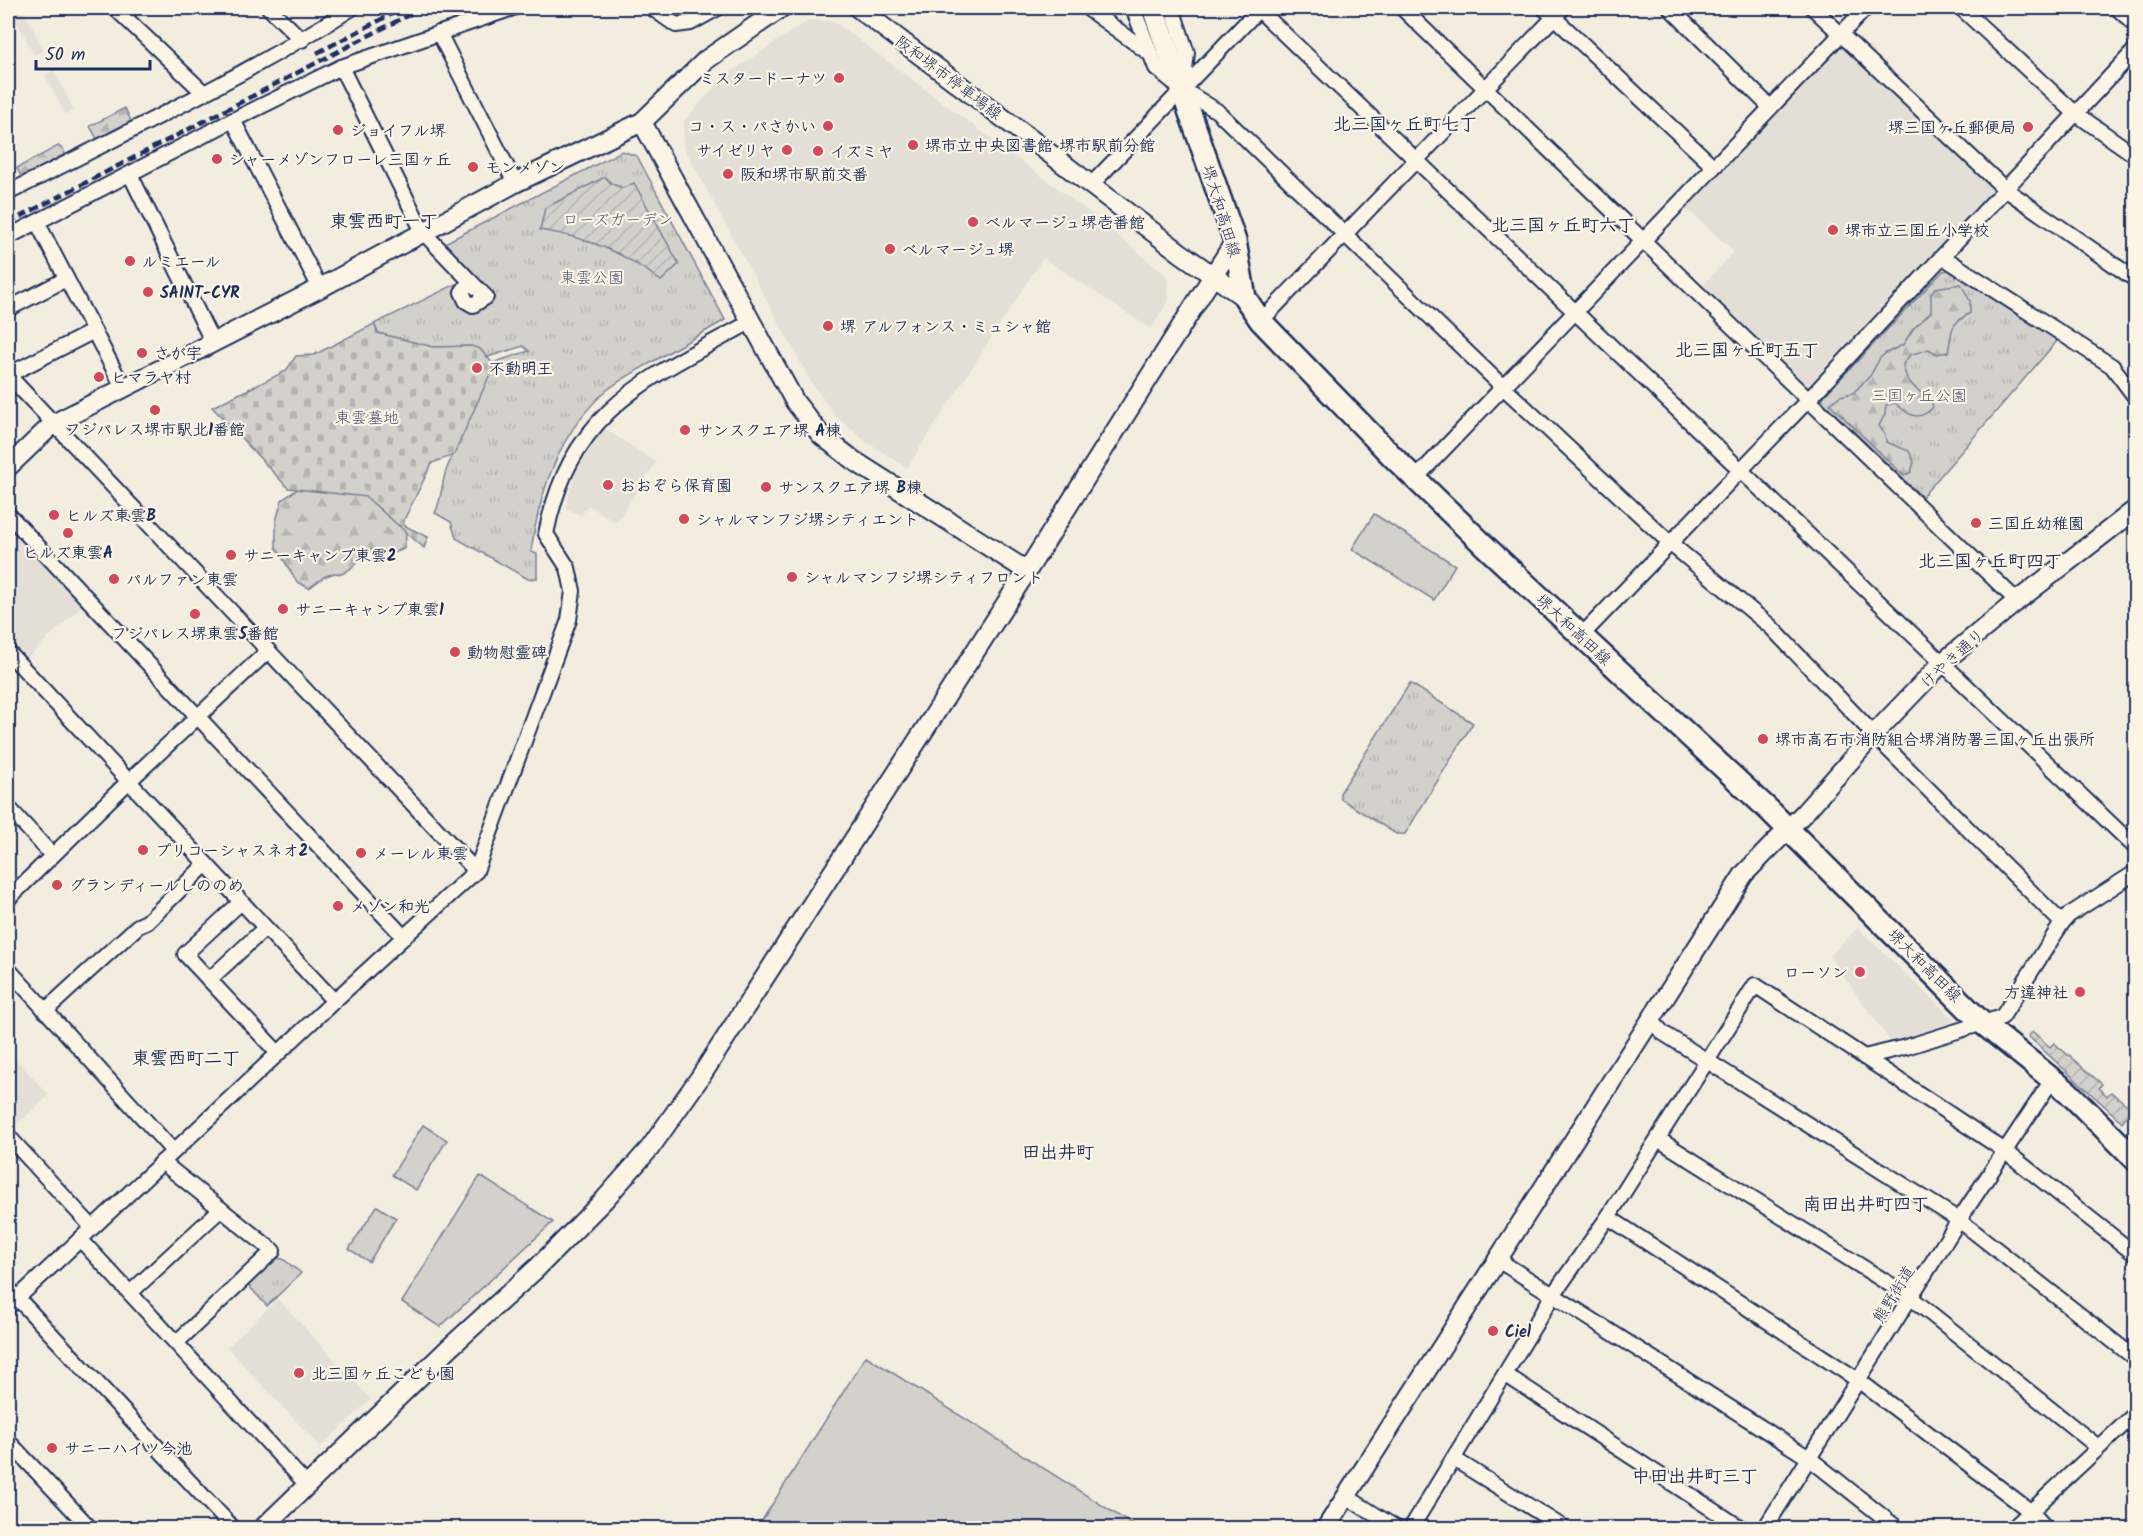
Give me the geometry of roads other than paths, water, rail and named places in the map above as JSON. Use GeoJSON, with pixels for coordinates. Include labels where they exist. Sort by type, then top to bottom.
{"type":"FeatureCollection","features":[{"type":"Feature","properties":{"kind":"main road","name":"堺大和高田線"},"geometry":{"type":"LineString","coordinates":[[1153,8],[1235,241],[1245,298],[1262,321],[1487,548],[1788,829],[1981,1022],[2094,1117],[2136,1160]]}},
{"type":"Feature","properties":{"kind":"street"},"geometry":{"type":"LineString","coordinates":[[115,8],[204,93]]}},
{"type":"Feature","properties":{"kind":"street"},"geometry":{"type":"LineString","coordinates":[[269,8],[302,40]]}},
{"type":"Feature","properties":{"kind":"street"},"geometry":{"type":"LineString","coordinates":[[8,193],[204,93],[302,40],[352,8]]}},
{"type":"Feature","properties":{"kind":"street"},"geometry":{"type":"LineString","coordinates":[[8,237],[233,120],[341,67],[513,8]]}},
{"type":"Feature","properties":{"kind":"street"},"geometry":{"type":"LineString","coordinates":[[652,8],[676,25],[691,23],[718,8]]}},
{"type":"Feature","properties":{"kind":"street"},"geometry":{"type":"LineString","coordinates":[[8,467],[53,424],[320,288],[515,183],[642,122],[706,60],[781,8]]}},
{"type":"Feature","properties":{"kind":"street","name":"阪和堺市停車場線"},"geometry":{"type":"LineString","coordinates":[[858,8],[1182,254],[1245,298]]}},
{"type":"Feature","properties":{"kind":"street"},"geometry":{"type":"LineString","coordinates":[[1087,8],[1149,53]]}},
{"type":"Feature","properties":{"kind":"street"},"geometry":{"type":"LineString","coordinates":[[1133,8],[1156,68],[1182,89],[1217,111],[1502,386],[1671,544],[1770,626],[2062,923]]}},
{"type":"Feature","properties":{"kind":"street"},"geometry":{"type":"LineString","coordinates":[[1172,8],[1187,53],[1182,89]]}},
{"type":"Feature","properties":{"kind":"street"},"geometry":{"type":"LineString","coordinates":[[1091,184],[1258,8],[2136,848]]}},
{"type":"Feature","properties":{"kind":"street"},"geometry":{"type":"LineString","coordinates":[[1402,8],[2018,601]]}},
{"type":"Feature","properties":{"kind":"street"},"geometry":{"type":"LineString","coordinates":[[1670,8],[1770,106]]}},
{"type":"Feature","properties":{"kind":"street"},"geometry":{"type":"LineString","coordinates":[[1813,8],[2005,189],[2136,280]]}},
{"type":"Feature","properties":{"kind":"street"},"geometry":{"type":"LineString","coordinates":[[1416,478],[1866,8]]}},
{"type":"Feature","properties":{"kind":"street"},"geometry":{"type":"LineString","coordinates":[[1961,8],[2075,113],[2136,156]]}},
{"type":"Feature","properties":{"kind":"street"},"geometry":{"type":"LineString","coordinates":[[2116,8],[2136,25]]}},
{"type":"Feature","properties":{"kind":"street"},"geometry":{"type":"LineString","coordinates":[[1262,321],[1485,89],[1554,11],[1713,166]]}},
{"type":"Feature","properties":{"kind":"street"},"geometry":{"type":"LineString","coordinates":[[439,33],[515,183]]}},
{"type":"Feature","properties":{"kind":"street"},"geometry":{"type":"LineString","coordinates":[[1582,635],[1809,399],[2136,49]]}},
{"type":"Feature","properties":{"kind":"street"},"geometry":{"type":"LineString","coordinates":[[341,67],[423,232],[470,281]]}},
{"type":"Feature","properties":{"kind":"street"},"geometry":{"type":"LineString","coordinates":[[233,120],[320,288]]}},
{"type":"Feature","properties":{"kind":"street"},"geometry":{"type":"LineString","coordinates":[[642,122],[795,402],[821,435],[853,460],[1027,571]]}},
{"type":"Feature","properties":{"kind":"street"},"geometry":{"type":"LineString","coordinates":[[130,174],[213,343]]}},
{"type":"Feature","properties":{"kind":"street"},"geometry":{"type":"LineString","coordinates":[[37,222],[124,389]]}},
{"type":"Feature","properties":{"kind":"street"},"geometry":{"type":"LineString","coordinates":[[263,1528],[448,1349],[537,1268],[604,1200],[650,1148],[701,1076],[1027,571],[1235,241]]}},
{"type":"Feature","properties":{"kind":"street"},"geometry":{"type":"LineString","coordinates":[[1943,257],[2112,366],[2131,383],[2136,398]]}},
{"type":"Feature","properties":{"kind":"street"},"geometry":{"type":"LineString","coordinates":[[8,309],[66,279]]}},
{"type":"Feature","properties":{"kind":"street"},"geometry":{"type":"LineString","coordinates":[[232,1528],[11,1297],[80,1239],[334,1000],[476,871],[569,620],[573,591],[568,568],[546,534],[552,506],[566,470],[586,436],[616,402],[642,383],[752,321]]}},
{"type":"Feature","properties":{"kind":"street"},"geometry":{"type":"LineString","coordinates":[[93,331],[8,375],[476,871]]}},
{"type":"Feature","properties":{"kind":"street","name":"けやき通り"},"geometry":{"type":"LineString","coordinates":[[1326,1528],[1744,874],[1942,663],[2136,509]]}},
{"type":"Feature","properties":{"kind":"street"},"geometry":{"type":"LineString","coordinates":[[8,514],[403,936]]}},
{"type":"Feature","properties":{"kind":"street"},"geometry":{"type":"LineString","coordinates":[[8,899],[128,782],[268,651]]}},
{"type":"Feature","properties":{"kind":"street"},"geometry":{"type":"LineString","coordinates":[[8,652],[334,1000]]}},
{"type":"Feature","properties":{"kind":"street"},"geometry":{"type":"LineString","coordinates":[[8,807],[52,855]]}},
{"type":"Feature","properties":{"kind":"street"},"geometry":{"type":"LineString","coordinates":[[45,1011],[138,926],[147,922],[206,864]]}},
{"type":"Feature","properties":{"kind":"street"},"geometry":{"type":"LineString","coordinates":[[1864,1057],[1906,1047],[2002,1017],[2069,915],[2136,872]]}},
{"type":"Feature","properties":{"kind":"street"},"geometry":{"type":"LineString","coordinates":[[241,902],[185,954],[278,1053]]}},
{"type":"Feature","properties":{"kind":"street"},"geometry":{"type":"LineString","coordinates":[[209,980],[265,927]]}},
{"type":"Feature","properties":{"kind":"street"},"geometry":{"type":"LineString","coordinates":[[8,969],[173,1151]]}},
{"type":"Feature","properties":{"kind":"street"},"geometry":{"type":"LineString","coordinates":[[1412,1528],[1553,1295],[1608,1217],[1755,985],[2005,1151],[2136,1255]]}},
{"type":"Feature","properties":{"kind":"street"},"geometry":{"type":"LineString","coordinates":[[1651,1020],[1664,1032],[1959,1220],[2136,1359]]}},
{"type":"Feature","properties":{"kind":"street","name":"熊野街道"},"geometry":{"type":"LineString","coordinates":[[1765,1528],[1959,1220],[2052,1080]]}},
{"type":"Feature","properties":{"kind":"street"},"geometry":{"type":"LineString","coordinates":[[8,1136],[92,1227]]}},
{"type":"Feature","properties":{"kind":"street"},"geometry":{"type":"LineString","coordinates":[[1658,1139],[1910,1297],[2098,1447]]}},
{"type":"Feature","properties":{"kind":"street"},"geometry":{"type":"LineString","coordinates":[[162,1162],[273,1251],[176,1343]]}},
{"type":"Feature","properties":{"kind":"street"},"geometry":{"type":"LineString","coordinates":[[130,1293],[221,1209]]}},
{"type":"Feature","properties":{"kind":"street"},"geometry":{"type":"LineString","coordinates":[[1608,1217],[1858,1380],[2030,1511],[2046,1528]]}},
{"type":"Feature","properties":{"kind":"street"},"geometry":{"type":"LineString","coordinates":[[80,1239],[307,1485]]}},
{"type":"Feature","properties":{"kind":"street"},"geometry":{"type":"LineString","coordinates":[[1498,1260],[1809,1458],[1897,1528]]}},
{"type":"Feature","properties":{"kind":"street"},"geometry":{"type":"LineString","coordinates":[[1506,1375],[1741,1528]]}},
{"type":"Feature","properties":{"kind":"street"},"geometry":{"type":"LineString","coordinates":[[2013,1528],[2136,1413]]}},
{"type":"Feature","properties":{"kind":"street"},"geometry":{"type":"LineString","coordinates":[[8,1441],[90,1528]]}},
{"type":"Feature","properties":{"kind":"street"},"geometry":{"type":"LineString","coordinates":[[1454,1459],[1564,1528]]}},
{"type":"Feature","properties":{"kind":"street"},"geometry":{"type":"LineString","coordinates":[[1347,1497],[1396,1528]]}},
{"type":"Feature","properties":{"kind":"railway"},"geometry":{"type":"LineString","coordinates":[[317,53],[403,8]]}},
{"type":"Feature","properties":{"kind":"railway"},"geometry":{"type":"LineString","coordinates":[[8,223],[422,8]]}},
{"type":"Feature","properties":{"kind":"place","name":"ミスタードーナツ"},"geometry":{"type":"Point","coordinates":[839,78]}},
{"type":"Feature","properties":{"kind":"place","name":"コ・ス・パさかい"},"geometry":{"type":"Point","coordinates":[828,126]}},
{"type":"Feature","properties":{"kind":"place","name":"堺三国ヶ丘郵便局"},"geometry":{"type":"Point","coordinates":[2028,127]}},
{"type":"Feature","properties":{"kind":"place","name":"ジョイフル堺"},"geometry":{"type":"Point","coordinates":[338,130]}},
{"type":"Feature","properties":{"kind":"place","name":"堺市立中央図書館 堺市駅前分館"},"geometry":{"type":"Point","coordinates":[913,145]}},
{"type":"Feature","properties":{"kind":"place","name":"サイゼリヤ"},"geometry":{"type":"Point","coordinates":[787,150]}},
{"type":"Feature","properties":{"kind":"place","name":"イズミヤ"},"geometry":{"type":"Point","coordinates":[818,151]}},
{"type":"Feature","properties":{"kind":"place","name":"シャーメゾンフローレ三国ヶ丘"},"geometry":{"type":"Point","coordinates":[217,159]}},
{"type":"Feature","properties":{"kind":"place","name":"モンメゾン"},"geometry":{"type":"Point","coordinates":[473,167]}},
{"type":"Feature","properties":{"kind":"place","name":"阪和堺市駅前交番"},"geometry":{"type":"Point","coordinates":[728,174]}},
{"type":"Feature","properties":{"kind":"place","name":"ベルマージュ堺壱番館"},"geometry":{"type":"Point","coordinates":[973,222]}},
{"type":"Feature","properties":{"kind":"place","name":"堺市立三国丘小学校"},"geometry":{"type":"Point","coordinates":[1833,230]}},
{"type":"Feature","properties":{"kind":"place","name":"ベルマージュ堺"},"geometry":{"type":"Point","coordinates":[890,249]}},
{"type":"Feature","properties":{"kind":"place","name":"ルミエール"},"geometry":{"type":"Point","coordinates":[130,261]}},
{"type":"Feature","properties":{"kind":"place","name":"SAINT-CYR"},"geometry":{"type":"Point","coordinates":[148,292]}},
{"type":"Feature","properties":{"kind":"place","name":"堺 アルフォンス・ミュシャ館"},"geometry":{"type":"Point","coordinates":[828,326]}},
{"type":"Feature","properties":{"kind":"place","name":"さが宇"},"geometry":{"type":"Point","coordinates":[142,353]}},
{"type":"Feature","properties":{"kind":"place","name":"不動明王"},"geometry":{"type":"Point","coordinates":[477,368]}},
{"type":"Feature","properties":{"kind":"place","name":"ヒマラヤ村"},"geometry":{"type":"Point","coordinates":[99,377]}},
{"type":"Feature","properties":{"kind":"place","name":"フジパレス堺市駅北1番館"},"geometry":{"type":"Point","coordinates":[155,410]}},
{"type":"Feature","properties":{"kind":"place","name":"サンスクエア堺 A棟"},"geometry":{"type":"Point","coordinates":[685,430]}},
{"type":"Feature","properties":{"kind":"place","name":"おおぞら保育園"},"geometry":{"type":"Point","coordinates":[608,485]}},
{"type":"Feature","properties":{"kind":"place","name":"サンスクエア堺 B棟"},"geometry":{"type":"Point","coordinates":[766,487]}},
{"type":"Feature","properties":{"kind":"place","name":"ヒルズ東雲B"},"geometry":{"type":"Point","coordinates":[54,515]}},
{"type":"Feature","properties":{"kind":"place","name":"シャルマンフジ堺シティエント"},"geometry":{"type":"Point","coordinates":[684,519]}},
{"type":"Feature","properties":{"kind":"place","name":"三国丘幼稚園"},"geometry":{"type":"Point","coordinates":[1976,523]}},
{"type":"Feature","properties":{"kind":"place","name":"ヒルズ東雲A"},"geometry":{"type":"Point","coordinates":[68,533]}},
{"type":"Feature","properties":{"kind":"place","name":"サニーキャンプ東雲2"},"geometry":{"type":"Point","coordinates":[231,555]}},
{"type":"Feature","properties":{"kind":"place","name":"シャルマンフジ堺シティフロント"},"geometry":{"type":"Point","coordinates":[792,577]}},
{"type":"Feature","properties":{"kind":"place","name":"パルファン東雲"},"geometry":{"type":"Point","coordinates":[114,579]}},
{"type":"Feature","properties":{"kind":"place","name":"サニーキャンプ東雲1"},"geometry":{"type":"Point","coordinates":[283,609]}},
{"type":"Feature","properties":{"kind":"place","name":"フジパレス堺東雲5番館"},"geometry":{"type":"Point","coordinates":[195,614]}},
{"type":"Feature","properties":{"kind":"place","name":"動物慰霊碑"},"geometry":{"type":"Point","coordinates":[455,652]}},
{"type":"Feature","properties":{"kind":"place","name":"堺市高石市消防組合堺消防署三国ヶ丘出張所"},"geometry":{"type":"Point","coordinates":[1763,739]}},
{"type":"Feature","properties":{"kind":"place","name":"プリコーシャスネオ2"},"geometry":{"type":"Point","coordinates":[143,850]}},
{"type":"Feature","properties":{"kind":"place","name":"メーレル東雲"},"geometry":{"type":"Point","coordinates":[361,853]}},
{"type":"Feature","properties":{"kind":"place","name":"グランディールしののめ"},"geometry":{"type":"Point","coordinates":[57,885]}},
{"type":"Feature","properties":{"kind":"place","name":"メゾン和光"},"geometry":{"type":"Point","coordinates":[338,906]}},
{"type":"Feature","properties":{"kind":"place","name":"ローソン"},"geometry":{"type":"Point","coordinates":[1860,972]}},
{"type":"Feature","properties":{"kind":"place","name":"方違神社"},"geometry":{"type":"Point","coordinates":[2080,992]}},
{"type":"Feature","properties":{"kind":"place","name":"Ciel"},"geometry":{"type":"Point","coordinates":[1493,1331]}},
{"type":"Feature","properties":{"kind":"place","name":"北三国ヶ丘こども園"},"geometry":{"type":"Point","coordinates":[299,1373]}},
{"type":"Feature","properties":{"kind":"place","name":"サニーハイツ今池"},"geometry":{"type":"Point","coordinates":[52,1448]}},
{"type":"Feature","properties":{"kind":"district","name":"北三国ヶ丘町七丁"},"geometry":{"type":"Point","coordinates":[1405,124]}},
{"type":"Feature","properties":{"kind":"district","name":"東雲西町一丁"},"geometry":{"type":"Point","coordinates":[384,221]}},
{"type":"Feature","properties":{"kind":"district","name":"北三国ヶ丘町六丁"},"geometry":{"type":"Point","coordinates":[1563,225]}},
{"type":"Feature","properties":{"kind":"district","name":"北三国ヶ丘町五丁"},"geometry":{"type":"Point","coordinates":[1747,350]}},
{"type":"Feature","properties":{"kind":"district","name":"北三国ヶ丘町四丁"},"geometry":{"type":"Point","coordinates":[1990,561]}},
{"type":"Feature","properties":{"kind":"district","name":"東雲西町二丁"},"geometry":{"type":"Point","coordinates":[186,1058]}},
{"type":"Feature","properties":{"kind":"district","name":"田出井町"},"geometry":{"type":"Point","coordinates":[1058,1152]}},
{"type":"Feature","properties":{"kind":"district","name":"南田出井町四丁"},"geometry":{"type":"Point","coordinates":[1866,1204]}},
{"type":"Feature","properties":{"kind":"district","name":"中田出井町三丁"},"geometry":{"type":"Point","coordinates":[1695,1476]}},
{"type":"Feature","properties":{"kind":"park label","name":"ローズガーデン"},"geometry":{"type":"Point","coordinates":[618,219]}},
{"type":"Feature","properties":{"kind":"park label","name":"東雲公園"},"geometry":{"type":"Point","coordinates":[592,277]}},
{"type":"Feature","properties":{"kind":"park label","name":"三国ヶ丘公園"},"geometry":{"type":"Point","coordinates":[1919,395]}},
{"type":"Feature","properties":{"kind":"park label","name":"東雲墓地"},"geometry":{"type":"Point","coordinates":[367,417]}}]}
